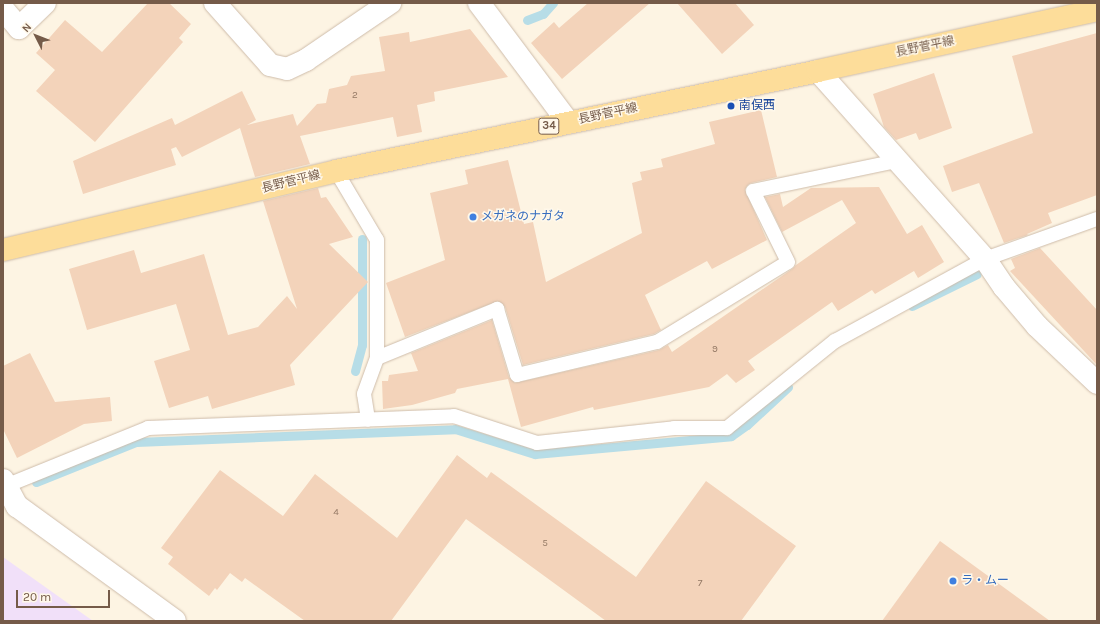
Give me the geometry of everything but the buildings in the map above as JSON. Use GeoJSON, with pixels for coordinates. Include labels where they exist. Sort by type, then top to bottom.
{"type":"FeatureCollection","features":[{"type":"Feature","properties":{"kind":"main road","name":"長野菅平線"},"geometry":{"type":"LineString","coordinates":[[3,250],[336,171],[818,71],[1097,10]]}},
{"type":"Feature","properties":{"kind":"street"},"geometry":{"type":"LineString","coordinates":[[3,9],[19,28],[46,3]]}},
{"type":"Feature","properties":{"kind":"street"},"geometry":{"type":"LineString","coordinates":[[215,3],[270,65],[287,68],[306,60],[390,3]]}},
{"type":"Feature","properties":{"kind":"street"},"geometry":{"type":"LineString","coordinates":[[479,3],[568,122]]}},
{"type":"Feature","properties":{"kind":"street"},"geometry":{"type":"LineString","coordinates":[[818,71],[985,259],[1004,287],[1037,326],[1097,383]]}},
{"type":"Feature","properties":{"kind":"street"},"geometry":{"type":"LineString","coordinates":[[4,484],[17,506],[175,621]]}},
{"type":"Feature","properties":{"kind":"lane"},"geometry":{"type":"LineString","coordinates":[[377,358],[497,309],[517,375],[657,342],[788,262],[753,191],[897,161]]}},
{"type":"Feature","properties":{"kind":"lane"},"geometry":{"type":"LineString","coordinates":[[336,171],[377,240],[377,358],[364,394],[368,420]]}},
{"type":"Feature","properties":{"kind":"lane"},"geometry":{"type":"LineString","coordinates":[[4,484],[148,428],[454,416],[537,443],[674,428],[728,428],[835,341],[985,259],[1097,219]]}},
{"type":"Feature","properties":{"kind":"shaded area"},"geometry":{"type":"Polygon","coordinates":[[[3,557],[93,621],[3,621],[3,557]]]}},
{"type":"Feature","properties":{"kind":"waterway"},"geometry":{"type":"LineString","coordinates":[[527,20],[543,14],[553,3]]}},
{"type":"Feature","properties":{"kind":"waterway"},"geometry":{"type":"LineString","coordinates":[[355,371],[362,345],[362,239]]}},
{"type":"Feature","properties":{"kind":"waterway"},"geometry":{"type":"LineString","coordinates":[[912,306],[977,274]]}},
{"type":"Feature","properties":{"kind":"waterway"},"geometry":{"type":"LineString","coordinates":[[36,482],[136,442],[455,429],[535,454],[731,436],[747,425],[788,387]]}},
{"type":"Feature","properties":{"kind":"place","name":"南俣西"},"geometry":{"type":"Point","coordinates":[731,106]}},
{"type":"Feature","properties":{"kind":"place","name":"メガネのナガタ"},"geometry":{"type":"Point","coordinates":[473,217]}},
{"type":"Feature","properties":{"kind":"place","name":"ラ・ムー"},"geometry":{"type":"Point","coordinates":[953,581]}}]}
